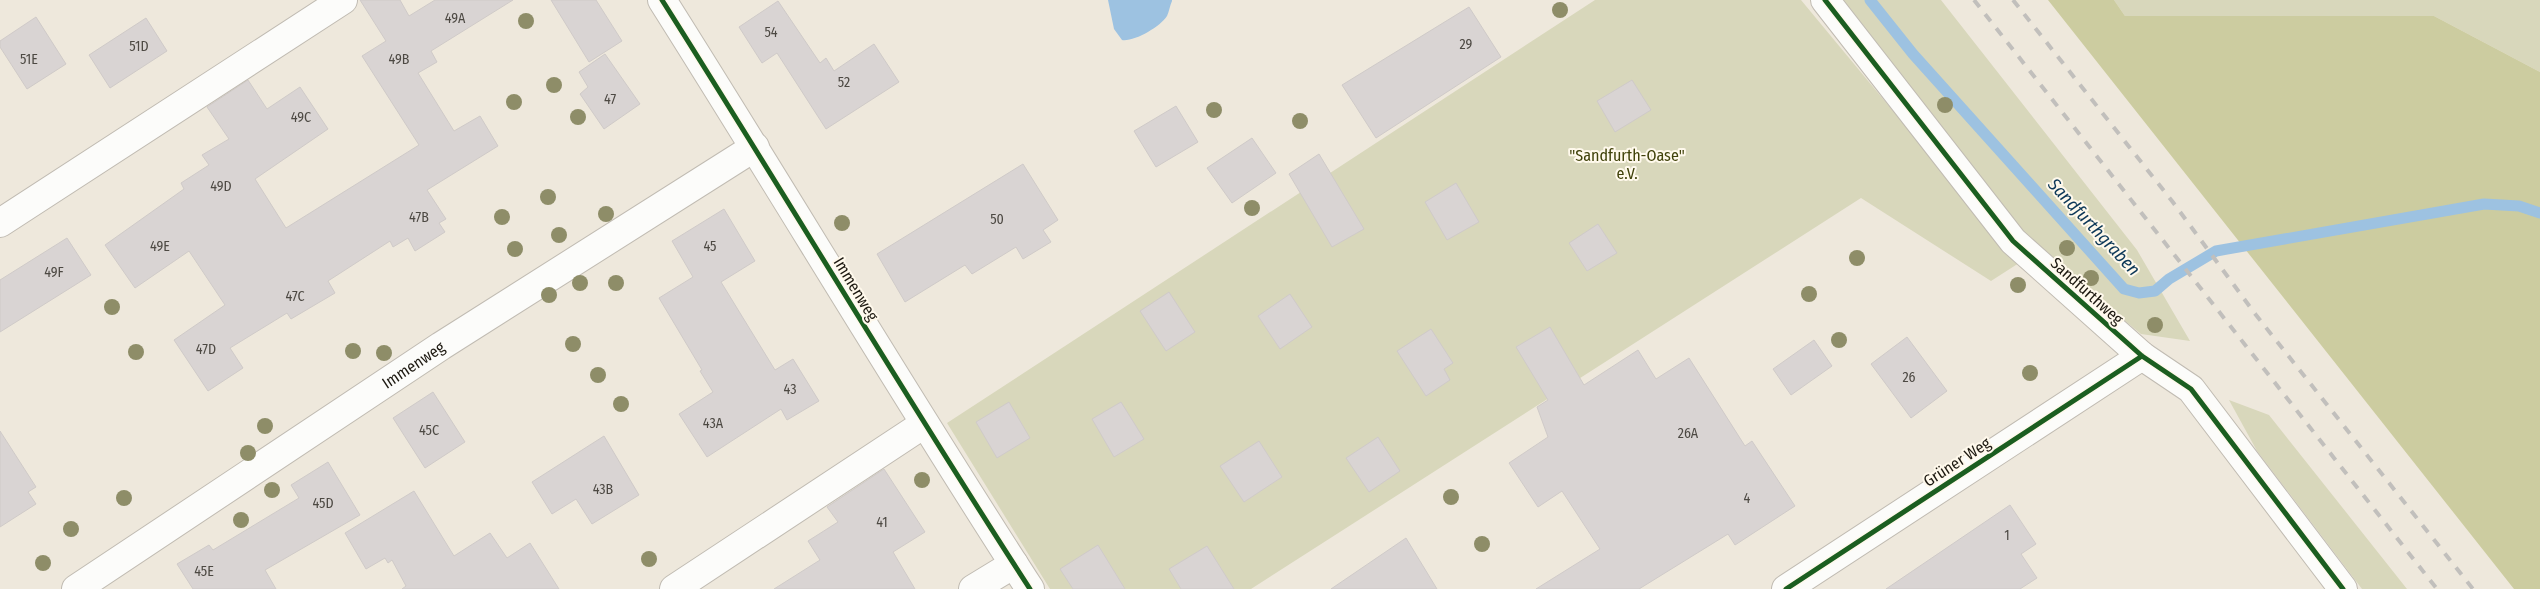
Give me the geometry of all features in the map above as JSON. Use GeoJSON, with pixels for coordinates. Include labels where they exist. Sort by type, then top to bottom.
{"type":"FeatureCollection","features":[{"type":"Feature","properties":{"kind":"street"},"geometry":{"type":"LineString","coordinates":[[0,223],[343,0]]}},
{"type":"Feature","properties":{"kind":"street","name":"Immenweg"},"geometry":{"type":"LineString","coordinates":[[662,0],[755,147],[924,424],[1030,589]]}},
{"type":"Feature","properties":{"kind":"street","name":"Sandfurthweg"},"geometry":{"type":"LineString","coordinates":[[1825,0],[2012,240],[2142,356],[2191,388],[2343,589]]}},
{"type":"Feature","properties":{"kind":"street","name":"Immenweg"},"geometry":{"type":"LineString","coordinates":[[76,589],[441,346],[755,147]]}},
{"type":"Feature","properties":{"kind":"street","name":"Grüner Weg"},"geometry":{"type":"LineString","coordinates":[[1786,589],[2142,356]]}},
{"type":"Feature","properties":{"kind":"street"},"geometry":{"type":"LineString","coordinates":[[674,589],[924,424]]}},
{"type":"Feature","properties":{"kind":"street"},"geometry":{"type":"LineString","coordinates":[[973,589],[1014,564]]}},
{"type":"Feature","properties":{"kind":"green space","name":"\"Sandfurth-Oase\" e.V."},"geometry":{"type":"Polygon","coordinates":[[[1595,0],[1801,0],[2019,263],[1991,281],[1861,198],[1251,589],[1050,589],[947,423],[1595,0]]]}},
{"type":"Feature","properties":{"kind":"green space"},"geometry":{"type":"Polygon","coordinates":[[[1837,0],[1941,0],[2137,250],[2190,341],[2141,334],[2033,245],[1837,0]]]}},
{"type":"Feature","properties":{"kind":"green space"},"geometry":{"type":"Polygon","coordinates":[[[2048,0],[2114,0],[2125,16],[2434,16],[2540,72],[2540,589],[2514,589],[2048,0]]]}},
{"type":"Feature","properties":{"kind":"green space"},"geometry":{"type":"Polygon","coordinates":[[[2114,0],[2540,0],[2540,72],[2434,16],[2125,16],[2114,0]]]}},
{"type":"Feature","properties":{"kind":"green space"},"geometry":{"type":"Polygon","coordinates":[[[2229,400],[2269,415],[2407,589],[2362,589],[2257,451],[2229,400]]]}},
{"type":"Feature","properties":{"kind":"water"},"geometry":{"type":"Polygon","coordinates":[[[1108,0],[1172,1],[1167,16],[1159,25],[1133,39],[1122,40],[1114,29],[1108,0]]]}},
{"type":"Feature","properties":{"kind":"building"},"geometry":{"type":"Polygon","coordinates":[[[360,0],[400,0],[409,16],[435,0],[513,0],[431,51],[437,62],[418,73],[454,131],[480,116],[498,146],[427,190],[446,219],[439,223],[445,232],[415,251],[408,238],[393,247],[390,241],[328,281],[335,293],[291,319],[287,313],[230,348],[243,368],[208,391],[174,340],[225,305],[189,251],[135,288],[105,245],[184,189],[181,183],[209,165],[202,155],[229,139],[207,107],[248,80],[267,109],[300,87],[328,129],[255,179],[286,228],[419,145],[362,56],[386,41],[360,0]]]}},
{"type":"Feature","properties":{"kind":"building"},"geometry":{"type":"Polygon","coordinates":[[[551,0],[596,0],[622,41],[589,62],[551,0]]]}},
{"type":"Feature","properties":{"kind":"building"},"geometry":{"type":"Polygon","coordinates":[[[778,1],[820,63],[826,58],[834,71],[874,44],[899,82],[826,129],[777,53],[762,63],[739,27],[778,1]]]}},
{"type":"Feature","properties":{"kind":"building"},"geometry":{"type":"Polygon","coordinates":[[[1469,7],[1501,57],[1376,138],[1342,85],[1469,7]]]}},
{"type":"Feature","properties":{"kind":"building"},"geometry":{"type":"Polygon","coordinates":[[[36,17],[66,64],[27,89],[0,47],[0,41],[36,17]]]}},
{"type":"Feature","properties":{"kind":"building"},"geometry":{"type":"Polygon","coordinates":[[[146,18],[167,51],[110,88],[89,55],[146,18]]]}},
{"type":"Feature","properties":{"kind":"building"},"geometry":{"type":"Polygon","coordinates":[[[605,54],[640,104],[604,129],[580,94],[588,87],[579,72],[605,54]]]}},
{"type":"Feature","properties":{"kind":"building"},"geometry":{"type":"Polygon","coordinates":[[[1632,80],[1651,110],[1615,132],[1597,101],[1632,80]]]}},
{"type":"Feature","properties":{"kind":"building"},"geometry":{"type":"Polygon","coordinates":[[[1176,106],[1198,142],[1156,167],[1134,131],[1176,106]]]}},
{"type":"Feature","properties":{"kind":"building"},"geometry":{"type":"Polygon","coordinates":[[[1252,138],[1276,173],[1232,203],[1207,168],[1252,138]]]}},
{"type":"Feature","properties":{"kind":"building"},"geometry":{"type":"Polygon","coordinates":[[[1319,154],[1364,229],[1332,247],[1289,174],[1319,154]]]}},
{"type":"Feature","properties":{"kind":"building"},"geometry":{"type":"Polygon","coordinates":[[[1023,164],[1058,220],[1043,230],[1051,242],[1023,259],[1016,247],[972,274],[965,265],[905,302],[877,254],[1023,164]]]}},
{"type":"Feature","properties":{"kind":"building"},"geometry":{"type":"Polygon","coordinates":[[[1456,183],[1479,222],[1447,240],[1425,202],[1456,183]]]}},
{"type":"Feature","properties":{"kind":"building"},"geometry":{"type":"Polygon","coordinates":[[[724,209],[755,261],[721,282],[775,370],[793,359],[819,401],[787,420],[781,409],[707,457],[679,414],[713,392],[659,298],[693,277],[672,241],[724,209]]]}},
{"type":"Feature","properties":{"kind":"building"},"geometry":{"type":"Polygon","coordinates":[[[1598,224],[1617,253],[1587,271],[1569,243],[1598,224]]]}},
{"type":"Feature","properties":{"kind":"building"},"geometry":{"type":"Polygon","coordinates":[[[67,238],[91,275],[0,332],[0,280],[67,238]]]}},
{"type":"Feature","properties":{"kind":"building"},"geometry":{"type":"Polygon","coordinates":[[[1169,292],[1195,332],[1166,351],[1140,311],[1169,292]]]}},
{"type":"Feature","properties":{"kind":"building"},"geometry":{"type":"Polygon","coordinates":[[[1290,294],[1312,327],[1280,349],[1258,316],[1290,294]]]}},
{"type":"Feature","properties":{"kind":"building"},"geometry":{"type":"Polygon","coordinates":[[[1550,327],[1584,385],[1638,350],[1656,379],[1689,358],[1745,446],[1752,441],[1795,506],[1735,545],[1728,534],[1639,589],[1536,589],[1600,549],[1562,491],[1538,507],[1509,463],[1548,437],[1537,407],[1548,400],[1516,347],[1550,327]]]}},
{"type":"Feature","properties":{"kind":"building"},"geometry":{"type":"Polygon","coordinates":[[[1431,329],[1453,363],[1444,369],[1450,380],[1426,396],[1397,351],[1431,329]]]}},
{"type":"Feature","properties":{"kind":"building"},"geometry":{"type":"Polygon","coordinates":[[[1907,337],[1947,391],[1911,418],[1871,364],[1907,337]]]}},
{"type":"Feature","properties":{"kind":"building"},"geometry":{"type":"Polygon","coordinates":[[[1814,340],[1832,366],[1791,395],[1773,369],[1814,340]]]}},
{"type":"Feature","properties":{"kind":"building"},"geometry":{"type":"Polygon","coordinates":[[[433,392],[465,442],[425,468],[393,418],[433,392]]]}},
{"type":"Feature","properties":{"kind":"building"},"geometry":{"type":"Polygon","coordinates":[[[1009,402],[1030,438],[997,458],[976,422],[1009,402]]]}},
{"type":"Feature","properties":{"kind":"building"},"geometry":{"type":"Polygon","coordinates":[[[1121,402],[1144,439],[1114,457],[1092,419],[1121,402]]]}},
{"type":"Feature","properties":{"kind":"building"},"geometry":{"type":"Polygon","coordinates":[[[0,431],[36,487],[28,492],[36,504],[0,527],[0,431]]]}},
{"type":"Feature","properties":{"kind":"building"},"geometry":{"type":"Polygon","coordinates":[[[604,436],[639,495],[592,524],[576,499],[552,514],[532,482],[604,436]]]}},
{"type":"Feature","properties":{"kind":"building"},"geometry":{"type":"Polygon","coordinates":[[[1378,437],[1400,471],[1369,492],[1346,458],[1378,437]]]}},
{"type":"Feature","properties":{"kind":"building"},"geometry":{"type":"Polygon","coordinates":[[[1259,441],[1282,477],[1244,502],[1220,466],[1259,441]]]}},
{"type":"Feature","properties":{"kind":"building"},"geometry":{"type":"Polygon","coordinates":[[[328,462],[360,515],[265,570],[276,589],[193,589],[177,564],[209,545],[213,550],[299,498],[291,485],[328,462]]]}},
{"type":"Feature","properties":{"kind":"building"},"geometry":{"type":"Polygon","coordinates":[[[884,469],[925,532],[893,552],[915,589],[774,589],[820,560],[808,541],[838,522],[827,507],[884,469]]]}},
{"type":"Feature","properties":{"kind":"building"},"geometry":{"type":"Polygon","coordinates":[[[414,491],[454,556],[490,533],[507,558],[530,543],[559,589],[402,589],[406,586],[392,560],[388,563],[385,558],[366,569],[345,533],[414,491]]]}},
{"type":"Feature","properties":{"kind":"building"},"geometry":{"type":"Polygon","coordinates":[[[2010,505],[2036,544],[2021,554],[2037,578],[2020,589],[1886,589],[2010,505]]]}},
{"type":"Feature","properties":{"kind":"building"},"geometry":{"type":"Polygon","coordinates":[[[1406,538],[1437,589],[1331,589],[1406,538]]]}},
{"type":"Feature","properties":{"kind":"building"},"geometry":{"type":"Polygon","coordinates":[[[1098,545],[1125,589],[1073,589],[1060,569],[1098,545]]]}},
{"type":"Feature","properties":{"kind":"building"},"geometry":{"type":"Polygon","coordinates":[[[1207,546],[1234,589],[1181,589],[1169,569],[1207,546]]]}},
{"type":"Feature","properties":{"kind":"waterway","name":"Sandfurthgraben"},"geometry":{"type":"LineString","coordinates":[[1870,0],[1913,54],[2124,289],[2139,293],[2155,291],[2169,279],[2216,251],[2484,204],[2519,206],[2540,213]]}},
{"type":"Feature","properties":{"kind":"railway"},"geometry":{"type":"LineString","coordinates":[[1974,0],[2437,589]]}},
{"type":"Feature","properties":{"kind":"railway"},"geometry":{"type":"LineString","coordinates":[[2013,0],[2172,201],[2256,315],[2473,589]]}},
{"type":"Feature","properties":{"kind":"cycle path"},"geometry":{"type":"LineString","coordinates":[[662,0],[937,443],[1030,589]]}},
{"type":"Feature","properties":{"kind":"cycle path"},"geometry":{"type":"LineString","coordinates":[[1825,0],[2013,241],[2142,356],[2191,389],[2343,589]]}},
{"type":"Feature","properties":{"kind":"cycle path"},"geometry":{"type":"LineString","coordinates":[[1786,589],[2142,356]]}}]}
